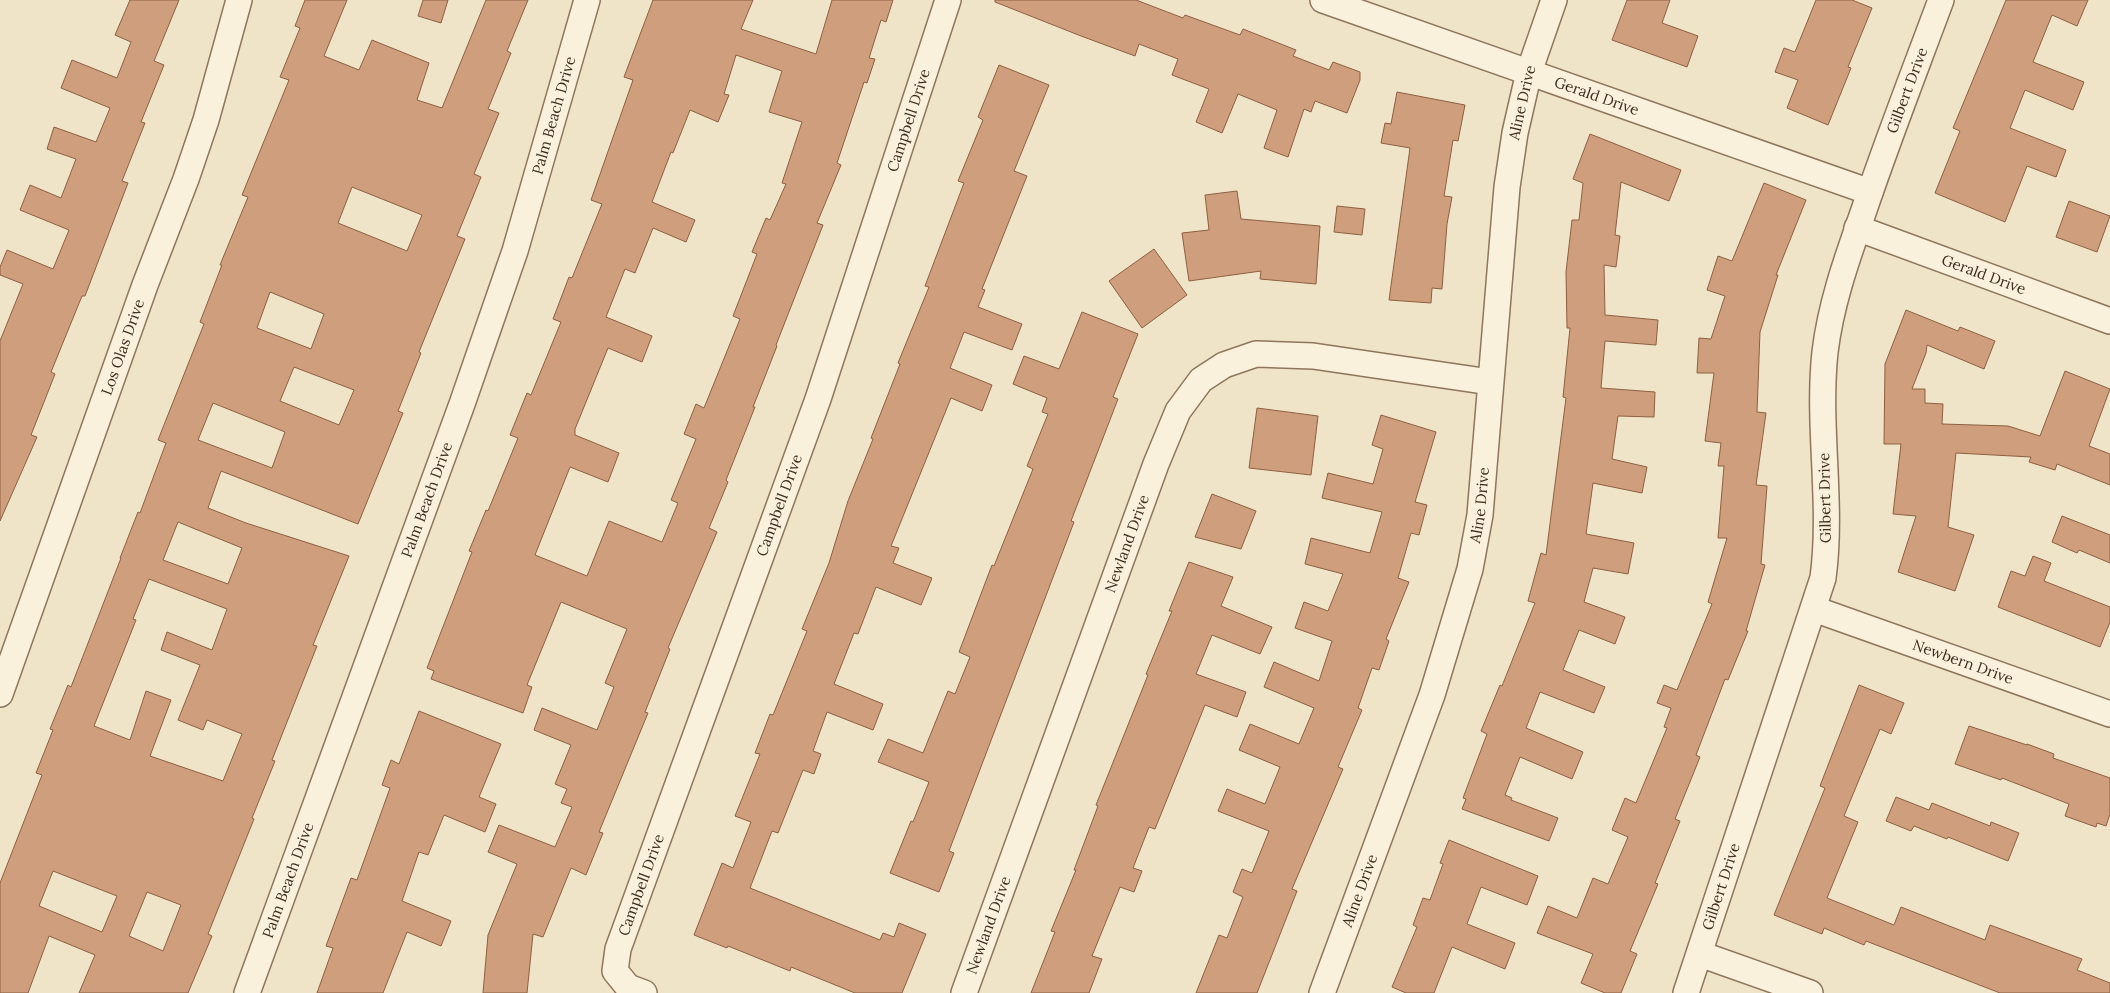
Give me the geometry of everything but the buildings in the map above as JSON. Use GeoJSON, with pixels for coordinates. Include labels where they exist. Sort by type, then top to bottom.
{"type":"FeatureCollection","features":[{"type":"Feature","properties":{"kind":"street","name":"Los Olas Drive"},"geometry":{"type":"LineString","coordinates":[[0,694],[145,285],[186,179],[206,120],[238,0]]}},
{"type":"Feature","properties":{"kind":"street","name":"Palm Beach Drive"},"geometry":{"type":"LineString","coordinates":[[247,993],[462,404],[515,251],[587,0]]}},
{"type":"Feature","properties":{"kind":"street","name":"Campbell Drive"},"geometry":{"type":"LineString","coordinates":[[644,993],[628,987],[615,971],[618,949],[818,399],[948,0]]}},
{"type":"Feature","properties":{"kind":"street","name":"Gerald Drive"},"geometry":{"type":"LineString","coordinates":[[1323,0],[1350,4],[1529,72],[1870,192]]}},
{"type":"Feature","properties":{"kind":"street","name":"Aline Drive"},"geometry":{"type":"LineString","coordinates":[[1322,993],[1432,695],[1470,569],[1480,515],[1507,187],[1515,134],[1529,72],[1554,0]]}},
{"type":"Feature","properties":{"kind":"street","name":"Gilbert Drive"},"geometry":{"type":"LineString","coordinates":[[1686,993],[1823,578],[1828,516],[1822,414],[1825,352],[1835,294],[1857,228],[1941,0]]}},
{"type":"Feature","properties":{"kind":"street","name":"Gerald Drive"},"geometry":{"type":"LineString","coordinates":[[1857,228],[2110,321]]}},
{"type":"Feature","properties":{"kind":"street","name":"Newland Drive"},"geometry":{"type":"LineString","coordinates":[[964,993],[1156,464],[1178,412],[1201,380],[1224,365],[1256,354],[1313,356],[1490,382]]}},
{"type":"Feature","properties":{"kind":"street","name":"Newbern Drive"},"geometry":{"type":"LineString","coordinates":[[1814,609],[2110,714]]}},
{"type":"Feature","properties":{"kind":"street"},"geometry":{"type":"LineString","coordinates":[[1700,954],[1810,993]]}}]}
